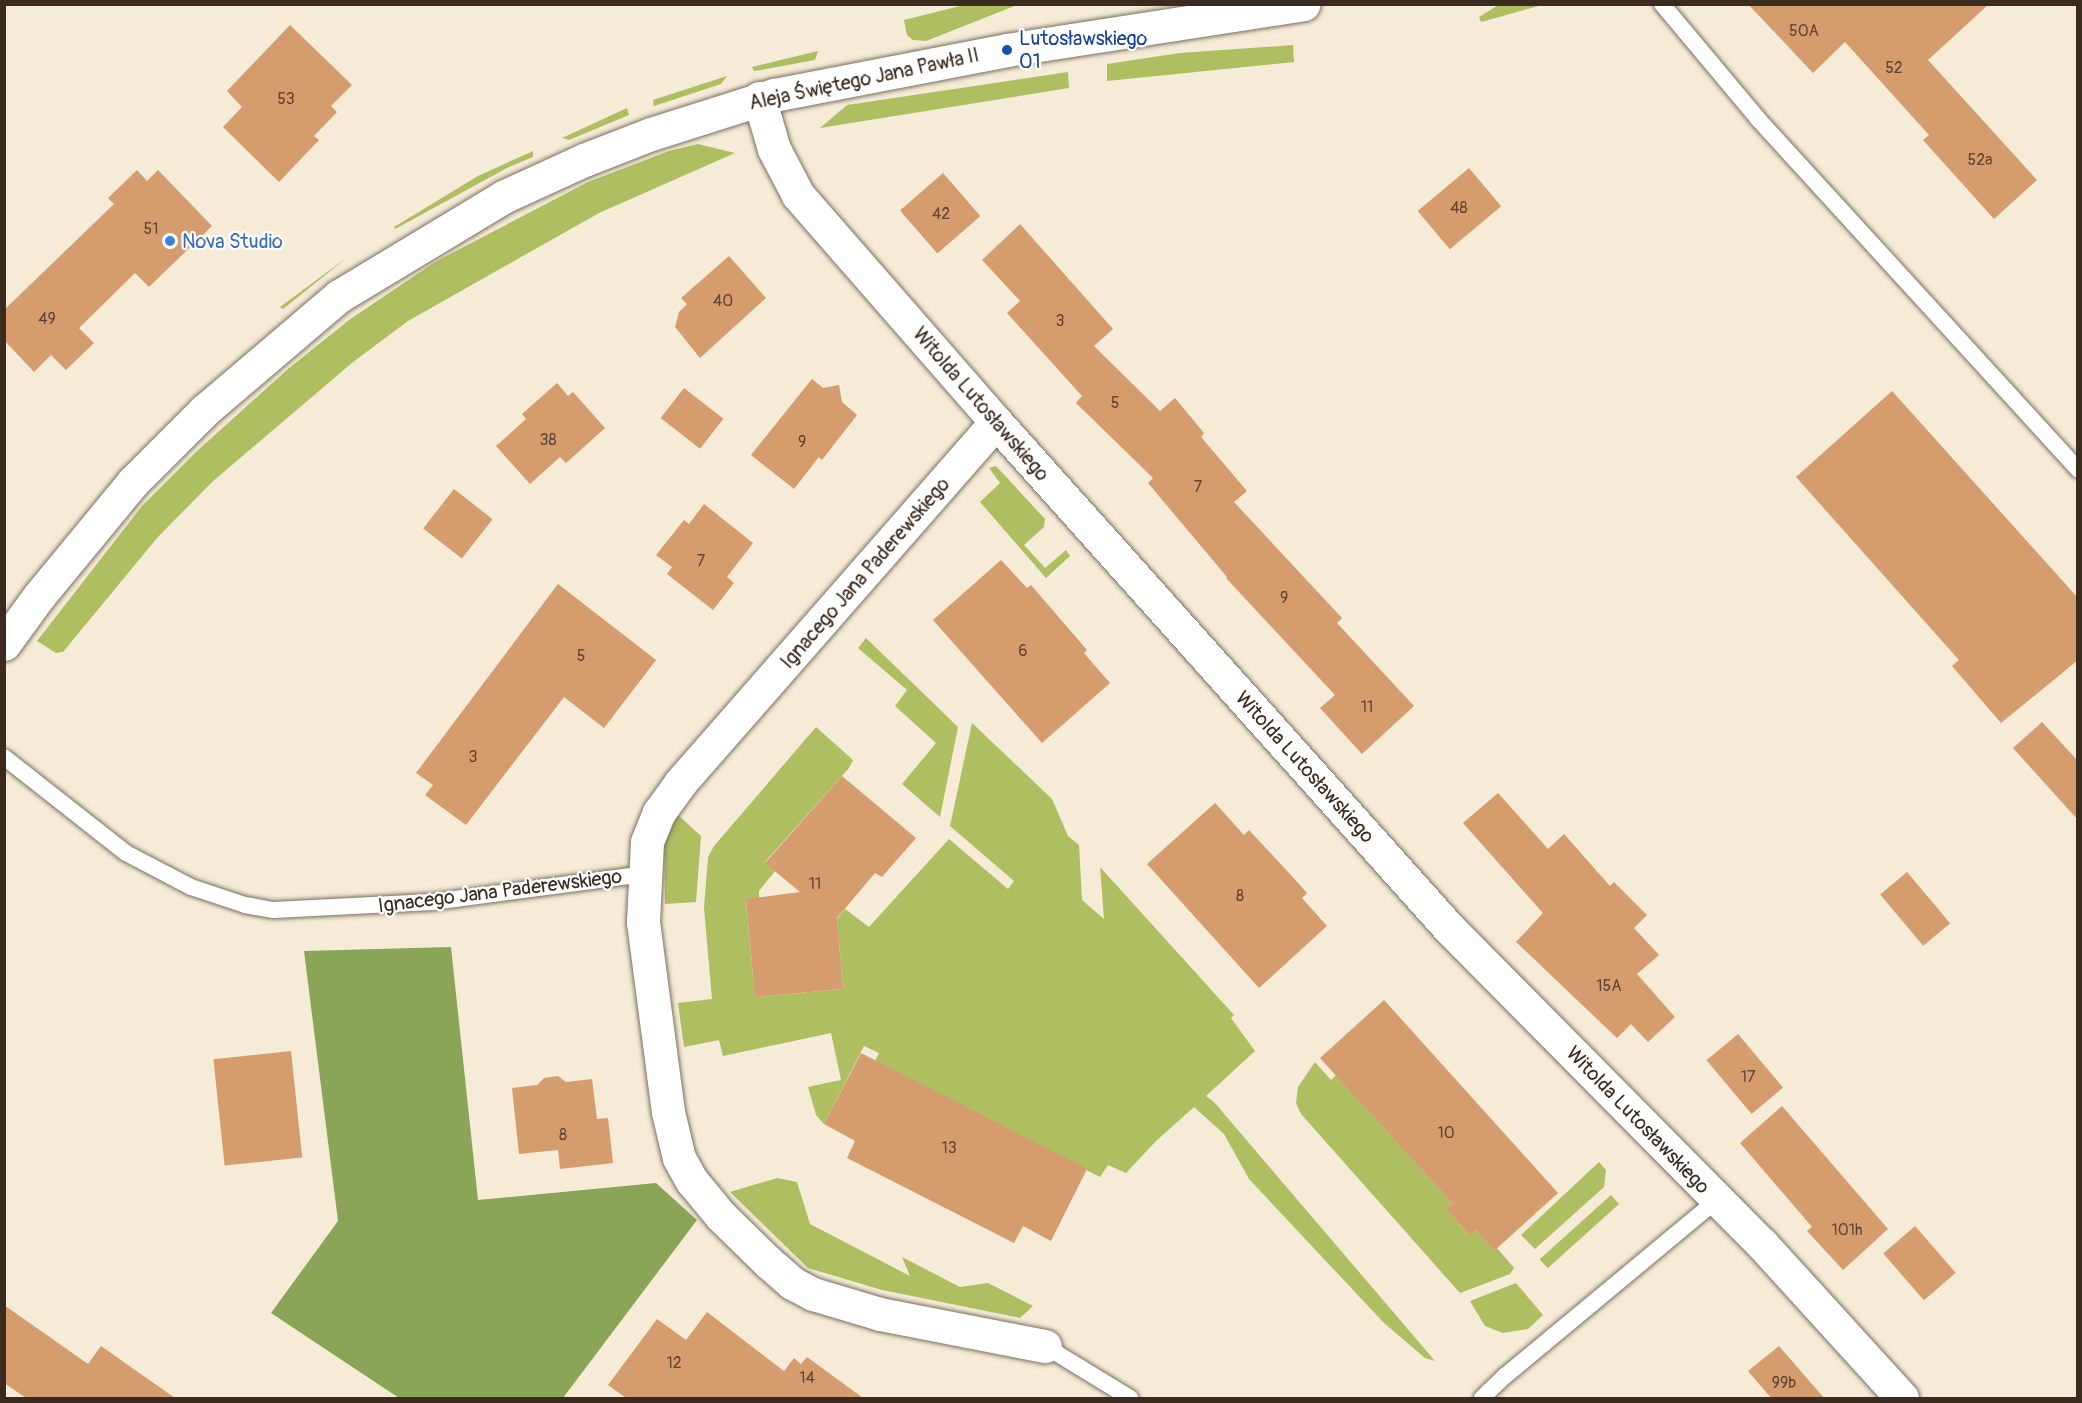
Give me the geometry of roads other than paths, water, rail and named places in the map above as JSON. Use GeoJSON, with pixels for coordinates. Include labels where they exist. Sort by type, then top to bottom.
{"type":"FeatureCollection","features":[{"type":"Feature","properties":{"kind":"street","name":"Aleja Świętego Jana Pawła II"},"geometry":{"type":"LineString","coordinates":[[4,644],[39,596],[133,482],[205,410],[339,296],[503,197],[603,152],[759,98],[1007,50],[1303,4]]}},
{"type":"Feature","properties":{"kind":"street","name":"Witolda Lutosławskiego"},"geometry":{"type":"LineString","coordinates":[[759,98],[774,149],[798,195],[996,422],[1448,927],[1762,1244],[1902,1398]]}},
{"type":"Feature","properties":{"kind":"street","name":"Ignacego Jana Paderewskiego"},"geometry":{"type":"LineString","coordinates":[[996,422],[659,812],[646,842],[643,922],[668,1112],[679,1158],[692,1181],[721,1216],[768,1262],[792,1282],[813,1294],[879,1314],[1045,1346]]}},
{"type":"Feature","properties":{"kind":"lane"},"geometry":{"type":"LineString","coordinates":[[1662,4],[1758,119],[2078,470]]}},
{"type":"Feature","properties":{"kind":"lane","name":"Ignacego Jana Paderewskiego"},"geometry":{"type":"LineString","coordinates":[[4,757],[126,853],[191,887],[245,905],[274,910],[432,902],[644,874]]}},
{"type":"Feature","properties":{"kind":"lane"},"geometry":{"type":"LineString","coordinates":[[1482,1398],[1505,1376],[1717,1200]]}},
{"type":"Feature","properties":{"kind":"lane","name":"Ignacego Jana Paderewskiego"},"geometry":{"type":"LineString","coordinates":[[1045,1346],[1130,1398]]}},
{"type":"Feature","properties":{"kind":"place","name":"Lutosławskiego 01"},"geometry":{"type":"Point","coordinates":[1007,50]}},
{"type":"Feature","properties":{"kind":"place","name":"Nova Studio"},"geometry":{"type":"Point","coordinates":[170,241]}}]}
